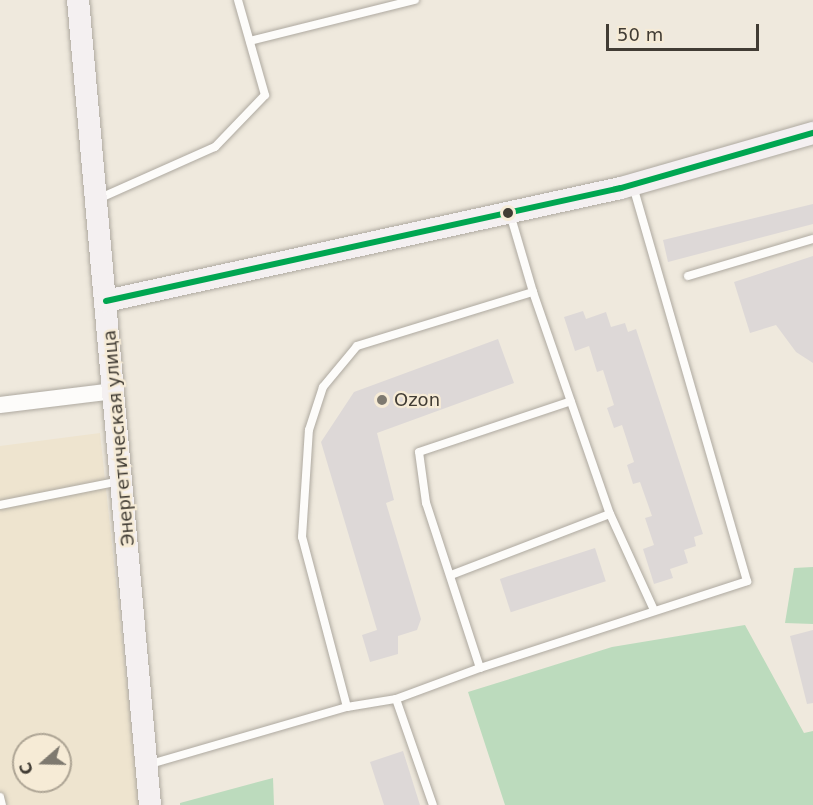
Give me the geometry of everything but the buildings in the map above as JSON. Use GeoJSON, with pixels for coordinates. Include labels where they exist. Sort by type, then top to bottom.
{"type":"FeatureCollection","features":[{"type":"Feature","properties":{"kind":"main road","name":"Энергетическая улица"},"geometry":{"type":"LineString","coordinates":[[78,0],[123,480],[150,805]]}},
{"type":"Feature","properties":{"kind":"main road"},"geometry":{"type":"LineString","coordinates":[[106,301],[633,185],[813,133]]}},
{"type":"Feature","properties":{"kind":"street"},"geometry":{"type":"LineString","coordinates":[[0,405],[114,391]]}},
{"type":"Feature","properties":{"kind":"lane"},"geometry":{"type":"LineString","coordinates":[[97,199],[215,147],[265,95],[238,0]]}},
{"type":"Feature","properties":{"kind":"lane"},"geometry":{"type":"LineString","coordinates":[[250,41],[415,0]]}},
{"type":"Feature","properties":{"kind":"lane"},"geometry":{"type":"LineString","coordinates":[[147,765],[347,707],[396,699],[480,668],[747,581],[633,185]]}},
{"type":"Feature","properties":{"kind":"lane"},"geometry":{"type":"LineString","coordinates":[[510,212],[533,292],[610,514],[654,610]]}},
{"type":"Feature","properties":{"kind":"lane"},"geometry":{"type":"LineString","coordinates":[[688,276],[813,239]]}},
{"type":"Feature","properties":{"kind":"lane"},"geometry":{"type":"LineString","coordinates":[[347,707],[302,537],[309,430],[323,387],[357,346],[533,292]]}},
{"type":"Feature","properties":{"kind":"lane"},"geometry":{"type":"LineString","coordinates":[[480,668],[426,503],[419,452],[571,401]]}},
{"type":"Feature","properties":{"kind":"lane"},"geometry":{"type":"LineString","coordinates":[[0,505],[123,480]]}},
{"type":"Feature","properties":{"kind":"lane"},"geometry":{"type":"LineString","coordinates":[[451,575],[610,514]]}},
{"type":"Feature","properties":{"kind":"lane"},"geometry":{"type":"LineString","coordinates":[[396,699],[433,805]]}},
{"type":"Feature","properties":{"kind":"lane"},"geometry":{"type":"LineString","coordinates":[[0,797],[2,805]]}},
{"type":"Feature","properties":{"kind":"shaded area"},"geometry":{"type":"Polygon","coordinates":[[[100,433],[140,805],[0,805],[0,446],[100,433]]]}},
{"type":"Feature","properties":{"kind":"green space"},"geometry":{"type":"Polygon","coordinates":[[[813,567],[813,624],[785,623],[794,568],[813,567]]]}},
{"type":"Feature","properties":{"kind":"green space"},"geometry":{"type":"Polygon","coordinates":[[[745,625],[804,733],[813,731],[813,805],[505,805],[468,692],[612,647],[745,625]]]}},
{"type":"Feature","properties":{"kind":"green space"},"geometry":{"type":"Polygon","coordinates":[[[273,778],[274,805],[180,805],[180,803],[273,778]]]}},
{"type":"Feature","properties":{"kind":"transit line"},"geometry":{"type":"LineString","coordinates":[[106,301],[621,188],[813,133]]}},
{"type":"Feature","properties":{"kind":"place","name":"Ozon"},"geometry":{"type":"Point","coordinates":[382,400]}}]}
